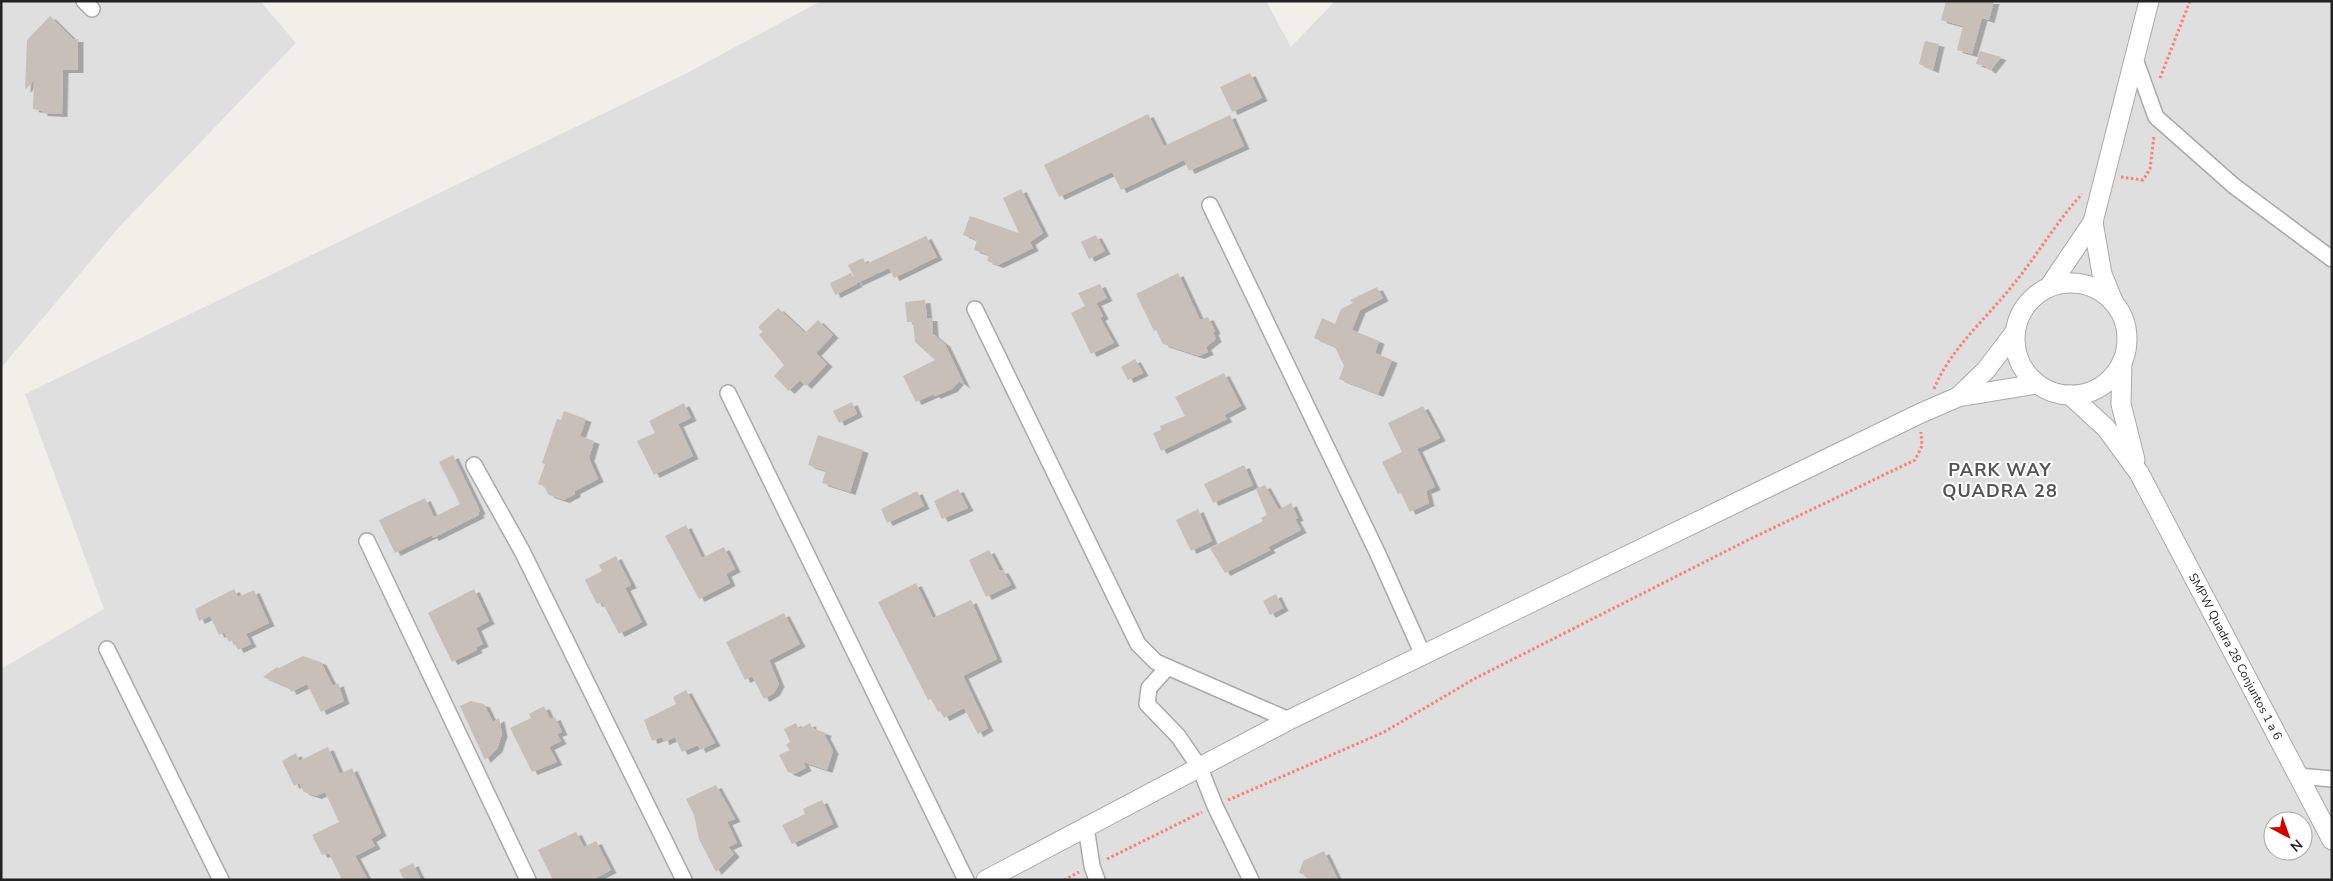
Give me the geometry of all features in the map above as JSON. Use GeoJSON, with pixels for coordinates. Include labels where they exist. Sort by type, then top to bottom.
{"type":"FeatureCollection","features":[{"type":"Feature","properties":{"kind":"street"},"geometry":{"type":"LineString","coordinates":[[2049,287],[2093,222],[2149,1]]}},
{"type":"Feature","properties":{"kind":"street"},"geometry":{"type":"LineString","coordinates":[[2134,59],[2156,117],[2234,186],[2332,259]]}},
{"type":"Feature","properties":{"kind":"street"},"geometry":{"type":"LineString","coordinates":[[1210,205],[1373,543],[1423,655]]}},
{"type":"Feature","properties":{"kind":"street"},"geometry":{"type":"LineString","coordinates":[[2015,332],[2016,349],[2021,366],[2036,384],[2058,394],[2070,395],[2093,391],[2112,378],[2122,362],[2127,346],[2128,334],[2123,317],[2113,301],[2102,274],[2093,222]]}},
{"type":"Feature","properties":{"kind":"street"},"geometry":{"type":"LineString","coordinates":[[1958,397],[1986,370],[2015,332],[2023,310],[2039,292],[2061,283],[2084,284],[2096,288],[2113,301]]}},
{"type":"Feature","properties":{"kind":"street"},"geometry":{"type":"LineString","coordinates":[[976,309],[1138,644],[1147,655],[1167,668],[1289,720]]}},
{"type":"Feature","properties":{"kind":"street","name":"SMPW Quadra 28 Conjuntos 1 a 6"},"geometry":{"type":"LineString","coordinates":[[2122,362],[2121,404],[2139,473]]}},
{"type":"Feature","properties":{"kind":"street"},"geometry":{"type":"LineString","coordinates":[[986,880],[1289,720],[1958,397],[2036,384]]}},
{"type":"Feature","properties":{"kind":"street"},"geometry":{"type":"LineString","coordinates":[[728,393],[966,880]]}},
{"type":"Feature","properties":{"kind":"street","name":"SMPW Quadra 28 Conjuntos 1 a 6"},"geometry":{"type":"LineString","coordinates":[[2070,395],[2106,428],[2139,473],[2332,840]]}},
{"type":"Feature","properties":{"kind":"street"},"geometry":{"type":"LineString","coordinates":[[474,465],[522,551],[684,880]]}},
{"type":"Feature","properties":{"kind":"street"},"geometry":{"type":"LineString","coordinates":[[367,541],[528,880]]}},
{"type":"Feature","properties":{"kind":"street"},"geometry":{"type":"LineString","coordinates":[[107,649],[221,880]]}},
{"type":"Feature","properties":{"kind":"street"},"geometry":{"type":"LineString","coordinates":[[1167,668],[1149,688],[1147,704],[1178,736],[1200,768],[1215,806],[1252,880]]}},
{"type":"Feature","properties":{"kind":"street"},"geometry":{"type":"LineString","coordinates":[[2298,776],[2332,779]]}},
{"type":"Feature","properties":{"kind":"street"},"geometry":{"type":"LineString","coordinates":[[1086,827],[1092,866],[1097,880]]}},
{"type":"Feature","properties":{"kind":"shaded area"},"geometry":{"type":"Polygon","coordinates":[[[1,1],[260,1],[296,43],[120,226],[1,368],[1,1]]]}},
{"type":"Feature","properties":{"kind":"shaded area","name":"PARK WAY QUADRA 28"},"geometry":{"type":"Polygon","coordinates":[[[821,1],[1266,1],[1291,47],[1335,1],[2332,1],[2332,880],[1,880],[1,669],[104,609],[25,394],[685,74],[821,1]]]}},
{"type":"Feature","properties":{"kind":"building"},"geometry":{"type":"Polygon","coordinates":[[[1946,1],[1994,1],[1989,20],[1982,18],[1972,54],[1957,50],[1963,26],[1941,20],[1946,1]]]}},
{"type":"Feature","properties":{"kind":"building"},"geometry":{"type":"Polygon","coordinates":[[[50,16],[73,39],[78,39],[78,70],[63,70],[62,114],[42,113],[42,111],[33,109],[34,80],[25,90],[27,40],[50,16]]]}},
{"type":"Feature","properties":{"kind":"building"},"geometry":{"type":"Polygon","coordinates":[[[1925,41],[1939,44],[1933,70],[1919,64],[1925,41]]]}},
{"type":"Feature","properties":{"kind":"building"},"geometry":{"type":"Polygon","coordinates":[[[1980,51],[2001,57],[1990,71],[1985,66],[1976,64],[1980,51]]]}},
{"type":"Feature","properties":{"kind":"building"},"geometry":{"type":"Polygon","coordinates":[[[1250,73],[1262,98],[1232,112],[1220,87],[1250,73]]]}},
{"type":"Feature","properties":{"kind":"building"},"geometry":{"type":"Polygon","coordinates":[[[1148,114],[1164,146],[1230,115],[1244,146],[1189,171],[1184,160],[1121,190],[1112,172],[1059,197],[1044,165],[1148,114]]]}},
{"type":"Feature","properties":{"kind":"building"},"geometry":{"type":"Polygon","coordinates":[[[1021,189],[1043,233],[1030,242],[1033,248],[998,265],[987,261],[989,255],[974,250],[977,240],[963,235],[970,216],[1019,233],[1003,198],[1021,189]]]}},
{"type":"Feature","properties":{"kind":"building"},"geometry":{"type":"Polygon","coordinates":[[[1096,235],[1105,251],[1089,259],[1081,242],[1096,235]]]}},
{"type":"Feature","properties":{"kind":"building"},"geometry":{"type":"Polygon","coordinates":[[[926,236],[937,257],[894,278],[889,268],[857,283],[848,265],[863,258],[866,264],[926,236]]]}},
{"type":"Feature","properties":{"kind":"building"},"geometry":{"type":"Polygon","coordinates":[[[851,273],[857,284],[835,295],[830,283],[851,273]]]}},
{"type":"Feature","properties":{"kind":"building"},"geometry":{"type":"Polygon","coordinates":[[[1178,273],[1200,320],[1208,317],[1215,331],[1213,332],[1216,339],[1206,347],[1208,352],[1199,356],[1163,344],[1156,330],[1154,331],[1136,294],[1178,273]]]}},
{"type":"Feature","properties":{"kind":"building"},"geometry":{"type":"Polygon","coordinates":[[[1100,284],[1107,298],[1096,303],[1103,316],[1100,318],[1114,343],[1091,354],[1071,313],[1085,306],[1078,293],[1100,284]]]}},
{"type":"Feature","properties":{"kind":"building"},"geometry":{"type":"Polygon","coordinates":[[[1377,287],[1383,298],[1360,310],[1352,330],[1379,341],[1375,353],[1392,360],[1378,394],[1339,379],[1344,366],[1335,347],[1314,338],[1322,318],[1335,324],[1341,309],[1353,303],[1350,300],[1377,287]]]}},
{"type":"Feature","properties":{"kind":"building"},"geometry":{"type":"Polygon","coordinates":[[[925,300],[927,318],[932,318],[933,334],[945,344],[965,386],[959,381],[952,389],[916,402],[903,376],[935,360],[915,342],[913,322],[907,322],[905,302],[925,300]]]}},
{"type":"Feature","properties":{"kind":"building"},"geometry":{"type":"Polygon","coordinates":[[[778,308],[805,333],[818,320],[833,335],[816,353],[827,364],[806,386],[800,380],[789,391],[774,376],[784,365],[759,335],[763,332],[758,327],[778,308]]]}},
{"type":"Feature","properties":{"kind":"building"},"geometry":{"type":"Polygon","coordinates":[[[1135,359],[1143,373],[1128,380],[1121,367],[1135,359]]]}},
{"type":"Feature","properties":{"kind":"building"},"geometry":{"type":"Polygon","coordinates":[[[1224,373],[1241,406],[1224,415],[1227,419],[1161,451],[1153,433],[1161,430],[1160,426],[1185,416],[1175,397],[1224,373]]]}},
{"type":"Feature","properties":{"kind":"building"},"geometry":{"type":"Polygon","coordinates":[[[852,402],[857,414],[839,423],[833,411],[852,402]]]}},
{"type":"Feature","properties":{"kind":"building"},"geometry":{"type":"Polygon","coordinates":[[[684,403],[691,418],[678,424],[693,456],[654,475],[637,441],[655,433],[649,421],[684,403]]]}},
{"type":"Feature","properties":{"kind":"building"},"geometry":{"type":"Polygon","coordinates":[[[1423,406],[1440,438],[1417,449],[1435,487],[1426,491],[1429,503],[1410,512],[1401,493],[1398,494],[1382,462],[1402,452],[1388,423],[1423,406]]]}},
{"type":"Feature","properties":{"kind":"building"},"geometry":{"type":"Polygon","coordinates":[[[564,411],[586,419],[580,436],[594,441],[589,458],[598,479],[575,491],[575,494],[564,500],[549,495],[544,486],[538,484],[545,464],[542,463],[557,419],[561,420],[564,411]]]}},
{"type":"Feature","properties":{"kind":"building"},"geometry":{"type":"Polygon","coordinates":[[[818,435],[863,450],[850,492],[822,483],[826,471],[808,465],[818,435]]]}},
{"type":"Feature","properties":{"kind":"building"},"geometry":{"type":"Polygon","coordinates":[[[453,455],[480,511],[478,512],[479,515],[433,538],[432,535],[395,553],[379,520],[425,498],[434,517],[460,504],[439,462],[453,455]]]}},
{"type":"Feature","properties":{"kind":"building"},"geometry":{"type":"Polygon","coordinates":[[[1244,465],[1253,485],[1213,503],[1204,484],[1244,465]]]}},
{"type":"Feature","properties":{"kind":"building"},"geometry":{"type":"Polygon","coordinates":[[[1265,485],[1279,510],[1291,503],[1298,518],[1295,519],[1301,530],[1268,547],[1270,550],[1225,573],[1210,548],[1263,521],[1261,518],[1267,515],[1256,489],[1265,485]]]}},
{"type":"Feature","properties":{"kind":"building"},"geometry":{"type":"Polygon","coordinates":[[[958,489],[968,508],[942,519],[934,501],[958,489]]]}},
{"type":"Feature","properties":{"kind":"building"},"geometry":{"type":"Polygon","coordinates":[[[917,491],[924,506],[887,523],[881,509],[917,491]]]}},
{"type":"Feature","properties":{"kind":"building"},"geometry":{"type":"Polygon","coordinates":[[[1198,509],[1212,541],[1191,551],[1176,520],[1198,509]]]}},
{"type":"Feature","properties":{"kind":"building"},"geometry":{"type":"Polygon","coordinates":[[[686,525],[702,558],[724,547],[735,569],[726,574],[730,583],[699,599],[665,536],[686,525]]]}},
{"type":"Feature","properties":{"kind":"building"},"geometry":{"type":"Polygon","coordinates":[[[989,550],[1000,571],[1003,570],[1011,585],[986,597],[969,560],[989,550]]]}},
{"type":"Feature","properties":{"kind":"building"},"geometry":{"type":"Polygon","coordinates":[[[616,556],[631,585],[625,588],[642,622],[619,634],[602,602],[597,604],[585,580],[602,571],[599,565],[616,556]]]}},
{"type":"Feature","properties":{"kind":"building"},"geometry":{"type":"Polygon","coordinates":[[[916,583],[933,618],[971,600],[997,659],[963,676],[988,728],[978,734],[964,708],[944,718],[940,711],[938,712],[931,699],[928,700],[878,602],[916,583]]]}},
{"type":"Feature","properties":{"kind":"building"},"geometry":{"type":"Polygon","coordinates":[[[234,589],[238,597],[254,590],[269,623],[246,634],[251,644],[238,650],[233,640],[229,642],[224,632],[219,635],[210,616],[199,621],[195,609],[234,589]]]}},
{"type":"Feature","properties":{"kind":"building"},"geometry":{"type":"Polygon","coordinates":[[[474,589],[489,621],[476,628],[483,644],[476,647],[477,650],[452,662],[428,613],[474,589]]]}},
{"type":"Feature","properties":{"kind":"building"},"geometry":{"type":"Polygon","coordinates":[[[1276,594],[1283,608],[1270,615],[1263,601],[1276,594]]]}},
{"type":"Feature","properties":{"kind":"building"},"geometry":{"type":"Polygon","coordinates":[[[784,613],[800,644],[769,660],[779,684],[774,693],[764,699],[752,676],[745,680],[726,642],[784,613]]]}},
{"type":"Feature","properties":{"kind":"building"},"geometry":{"type":"Polygon","coordinates":[[[303,656],[321,662],[333,686],[338,683],[344,701],[321,712],[307,684],[291,692],[289,688],[263,677],[277,667],[279,668],[303,656]]]}},
{"type":"Feature","properties":{"kind":"building"},"geometry":{"type":"Polygon","coordinates":[[[686,690],[715,743],[700,750],[698,745],[682,752],[675,737],[664,742],[662,737],[652,741],[644,720],[676,704],[673,697],[686,690]]]}},
{"type":"Feature","properties":{"kind":"building"},"geometry":{"type":"Polygon","coordinates":[[[471,701],[484,704],[493,722],[499,718],[502,734],[497,749],[485,760],[460,706],[471,701]]]}},
{"type":"Feature","properties":{"kind":"building"},"geometry":{"type":"Polygon","coordinates":[[[544,706],[550,719],[555,717],[562,732],[557,734],[561,741],[549,747],[557,762],[532,772],[510,728],[531,718],[529,714],[544,706]]]}},
{"type":"Feature","properties":{"kind":"building"},"geometry":{"type":"Polygon","coordinates":[[[796,723],[799,729],[810,723],[812,728],[826,733],[825,736],[833,751],[827,770],[803,762],[806,768],[794,774],[788,772],[779,755],[790,750],[786,745],[790,742],[784,729],[796,723]]]}},
{"type":"Feature","properties":{"kind":"building"},"geometry":{"type":"Polygon","coordinates":[[[328,747],[340,774],[352,768],[381,833],[371,839],[375,846],[355,856],[368,880],[342,880],[329,853],[322,855],[312,835],[339,822],[325,792],[316,796],[304,792],[299,783],[294,786],[282,761],[296,753],[299,761],[328,747]]]}},
{"type":"Feature","properties":{"kind":"building"},"geometry":{"type":"Polygon","coordinates":[[[716,785],[735,819],[727,822],[737,843],[728,847],[734,854],[716,872],[699,839],[694,815],[686,799],[716,785]]]}},
{"type":"Feature","properties":{"kind":"building"},"geometry":{"type":"Polygon","coordinates":[[[822,800],[833,824],[792,844],[782,825],[805,814],[803,809],[822,800]]]}},
{"type":"Feature","properties":{"kind":"building"},"geometry":{"type":"Polygon","coordinates":[[[576,832],[584,847],[596,841],[611,870],[592,880],[553,880],[538,850],[576,832]]]}},
{"type":"Feature","properties":{"kind":"building"},"geometry":{"type":"Polygon","coordinates":[[[1324,851],[1338,880],[1306,880],[1308,876],[1299,873],[1303,861],[1324,851]]]}},
{"type":"Feature","properties":{"kind":"building"},"geometry":{"type":"Polygon","coordinates":[[[413,863],[421,880],[404,880],[399,870],[413,863]]]}},
{"type":"Feature","properties":{"kind":"district","name":"PARK WAY QUADRA 28"},"geometry":{"type":"Point","coordinates":[2000,480]}}]}
